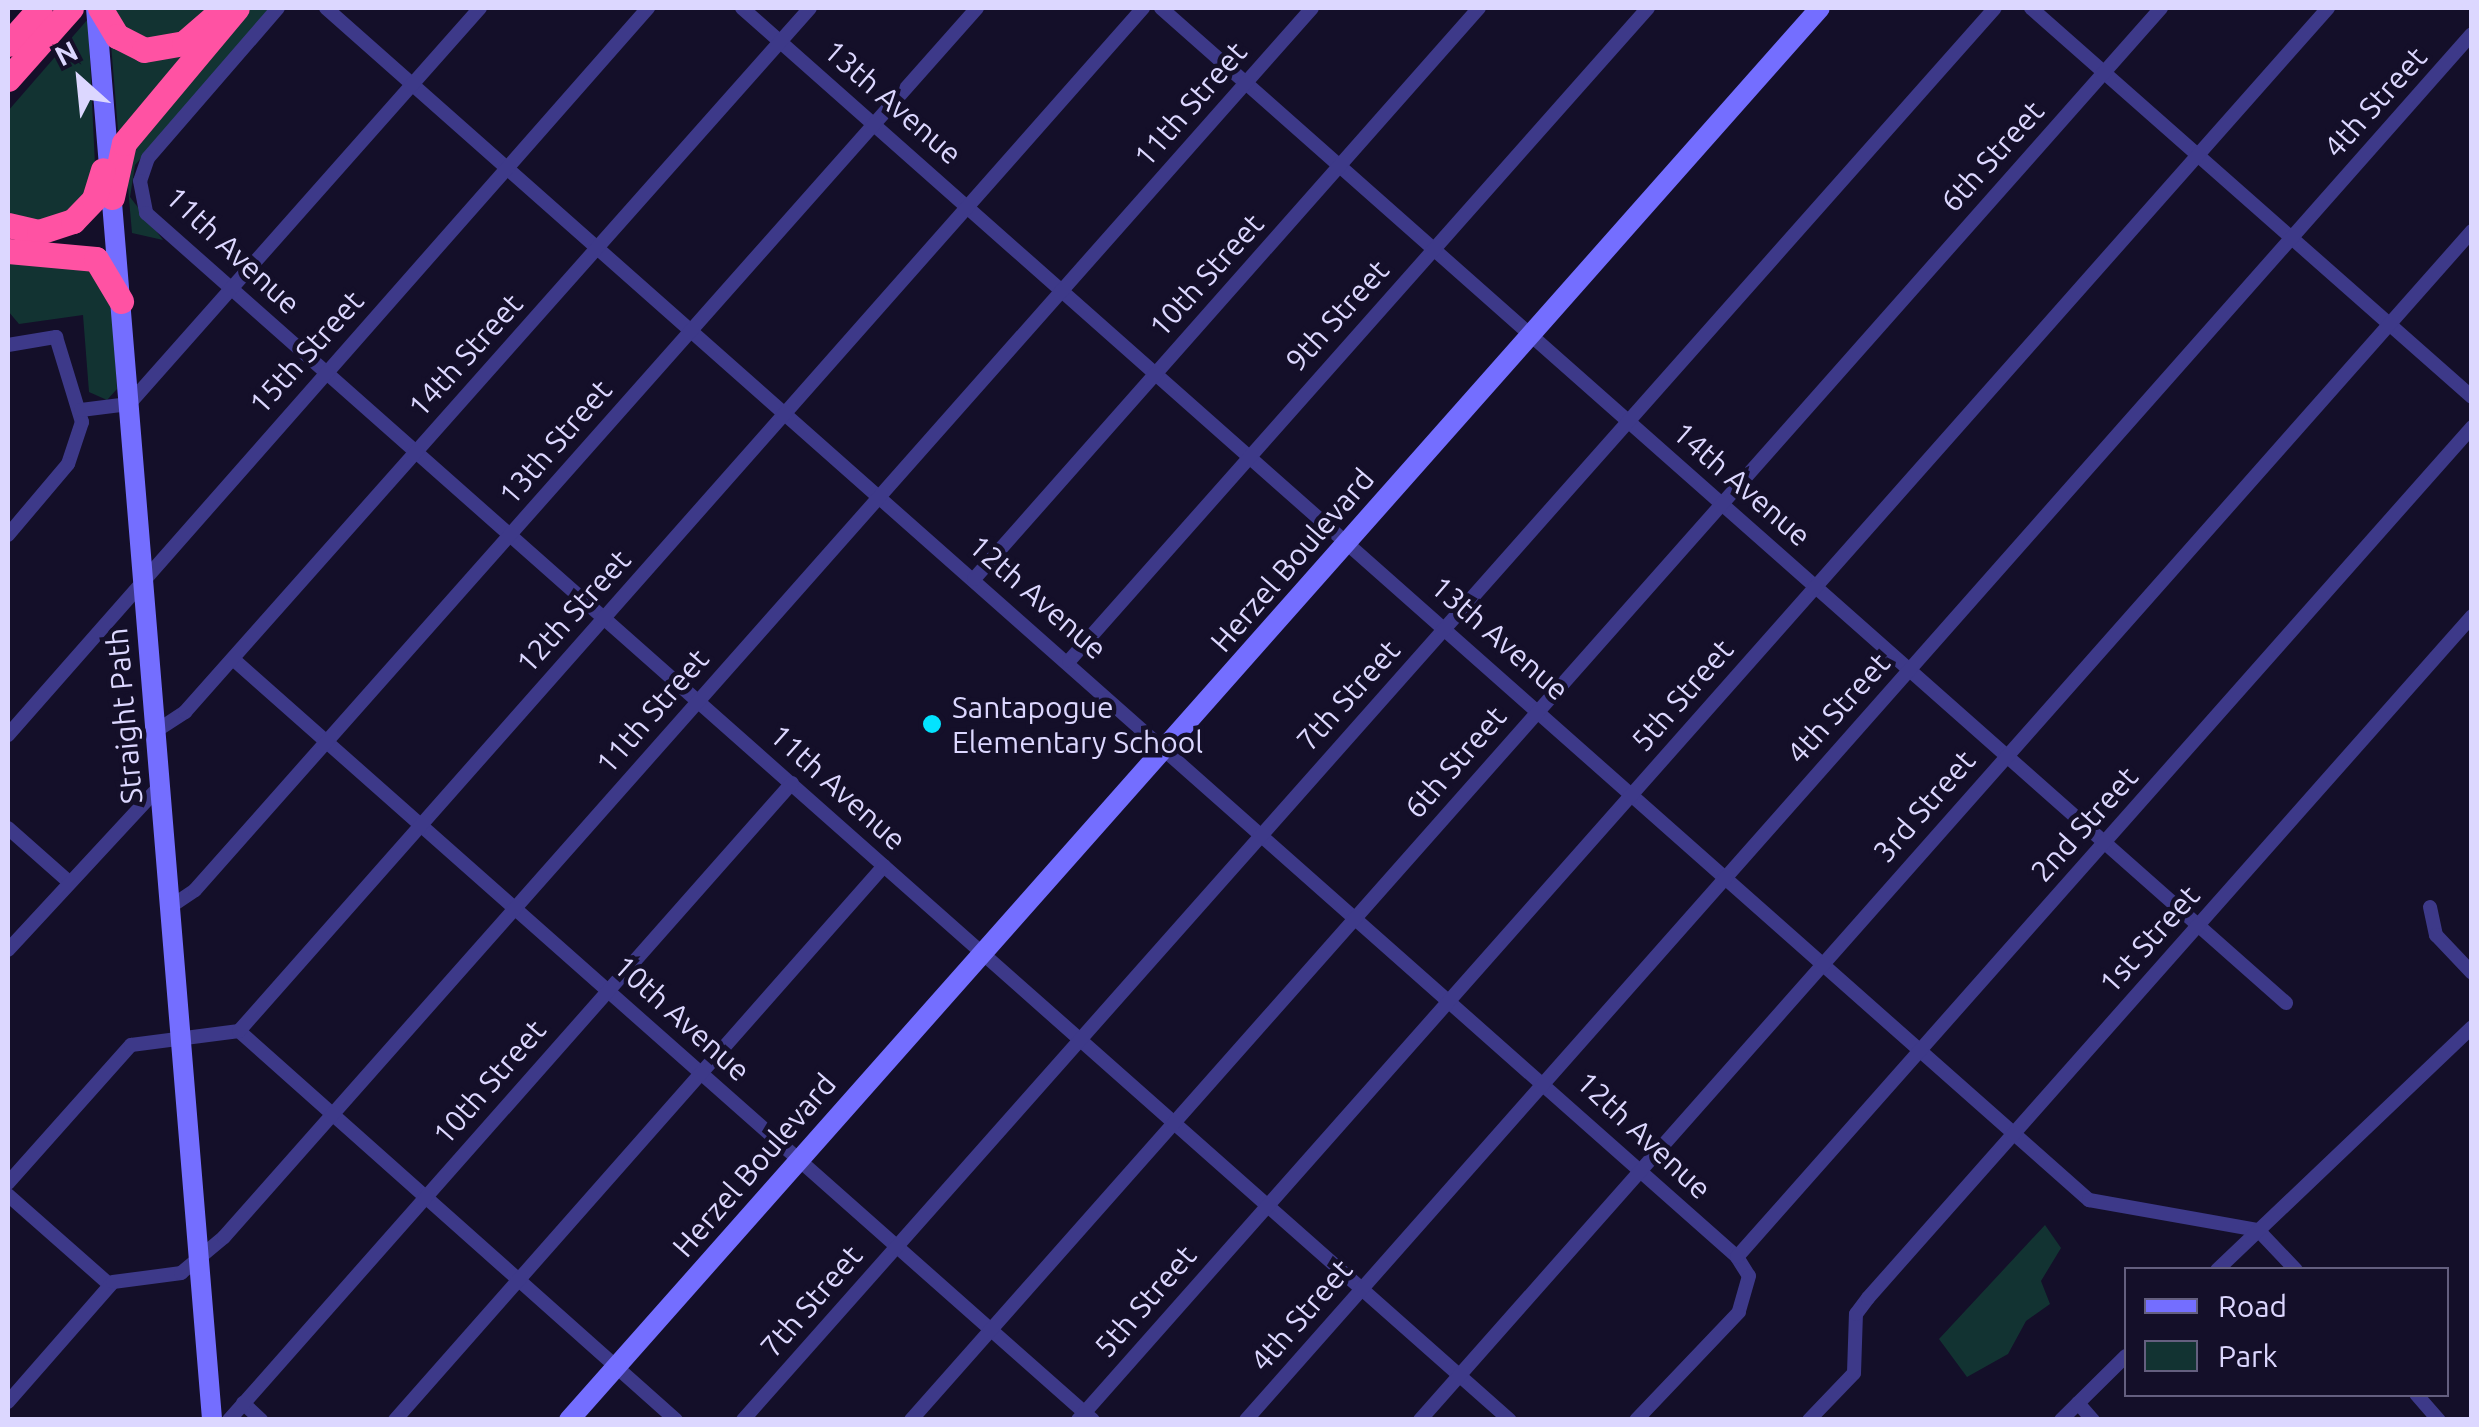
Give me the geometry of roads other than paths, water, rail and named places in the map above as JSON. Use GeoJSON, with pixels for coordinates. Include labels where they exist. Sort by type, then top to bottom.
{"type":"FeatureCollection","features":[{"type":"Feature","properties":{"kind":"highway"},"geometry":{"type":"LineString","coordinates":[[98,8],[124,42],[152,51],[184,42],[220,8]]}},
{"type":"Feature","properties":{"kind":"highway"},"geometry":{"type":"LineString","coordinates":[[112,197],[124,143],[236,8]]}},
{"type":"Feature","properties":{"kind":"highway"},"geometry":{"type":"LineString","coordinates":[[8,36],[52,12]]}},
{"type":"Feature","properties":{"kind":"highway"},"geometry":{"type":"LineString","coordinates":[[10,69],[52,12]]}},
{"type":"Feature","properties":{"kind":"highway"},"geometry":{"type":"LineString","coordinates":[[8,225],[46,231],[80,216],[98,193],[107,140]]}},
{"type":"Feature","properties":{"kind":"highway"},"geometry":{"type":"LineString","coordinates":[[8,251],[96,258],[120,302]]}},
{"type":"Feature","properties":{"kind":"street","name":"Straight Path"},"geometry":{"type":"LineString","coordinates":[[98,8],[212,1420]]}},
{"type":"Feature","properties":{"kind":"street","name":"11th Avenue"},"geometry":{"type":"LineString","coordinates":[[278,8],[148,158],[140,190],[146,213],[1510,1420]]}},
{"type":"Feature","properties":{"kind":"street","name":"12th Avenue"},"geometry":{"type":"LineString","coordinates":[[326,8],[1642,1167],[1737,1258],[1749,1276],[1738,1312],[1636,1420]]}},
{"type":"Feature","properties":{"kind":"street"},"geometry":{"type":"LineString","coordinates":[[81,410],[128,404],[480,8]]}},
{"type":"Feature","properties":{"kind":"street","name":"15th Street"},"geometry":{"type":"LineString","coordinates":[[8,735],[648,8]]}},
{"type":"Feature","properties":{"kind":"street","name":"13th Avenue"},"geometry":{"type":"LineString","coordinates":[[742,8],[1064,288],[2089,1200],[2258,1230]]}},
{"type":"Feature","properties":{"kind":"street","name":"14th Street"},"geometry":{"type":"LineString","coordinates":[[156,731],[233,659],[810,8]]}},
{"type":"Feature","properties":{"kind":"street","name":"13th Street"},"geometry":{"type":"LineString","coordinates":[[170,907],[327,742],[977,8]]}},
{"type":"Feature","properties":{"kind":"street","name":"12th Street"},"geometry":{"type":"LineString","coordinates":[[239,1031],[1143,8]]}},
{"type":"Feature","properties":{"kind":"street","name":"14th Avenue"},"geometry":{"type":"LineString","coordinates":[[1161,8],[2286,1003]]}},
{"type":"Feature","properties":{"kind":"street","name":"11th Street"},"geometry":{"type":"LineString","coordinates":[[198,1263],[1312,8]]}},
{"type":"Feature","properties":{"kind":"street","name":"10th Street"},"geometry":{"type":"LineString","coordinates":[[974,578],[1479,8]]}},
{"type":"Feature","properties":{"kind":"street","name":"9th Street"},"geometry":{"type":"LineString","coordinates":[[1068,660],[1648,8]]}},
{"type":"Feature","properties":{"kind":"street","name":"Herzel Boulevard"},"geometry":{"type":"LineString","coordinates":[[569,1420],[1820,8]]}},
{"type":"Feature","properties":{"kind":"street","name":"7th Street"},"geometry":{"type":"LineString","coordinates":[[743,1420],[1995,8]]}},
{"type":"Feature","properties":{"kind":"street"},"geometry":{"type":"LineString","coordinates":[[2030,8],[2472,398]]}},
{"type":"Feature","properties":{"kind":"street","name":"6th Street"},"geometry":{"type":"LineString","coordinates":[[911,1420],[2162,8]]}},
{"type":"Feature","properties":{"kind":"street","name":"5th Street"},"geometry":{"type":"LineString","coordinates":[[1085,1417],[1632,792],[2328,8]]}},
{"type":"Feature","properties":{"kind":"street","name":"4th Street"},"geometry":{"type":"LineString","coordinates":[[1246,1420],[2472,34]]}},
{"type":"Feature","properties":{"kind":"street","name":"3rd Street"},"geometry":{"type":"LineString","coordinates":[[1420,1420],[2472,232]]}},
{"type":"Feature","properties":{"kind":"street"},"geometry":{"type":"LineString","coordinates":[[8,345],[56,336],[81,410],[68,464],[8,535]]}},
{"type":"Feature","properties":{"kind":"street","name":"2nd Street"},"geometry":{"type":"LineString","coordinates":[[1737,1258],[2472,427]]}},
{"type":"Feature","properties":{"kind":"street","name":"1st Street"},"geometry":{"type":"LineString","coordinates":[[1809,1420],[1854,1373],[1856,1314],[1868,1298],[2472,616]]}},
{"type":"Feature","properties":{"kind":"street","name":"10th Avenue"},"geometry":{"type":"LineString","coordinates":[[233,659],[800,1159],[1085,1417]]}},
{"type":"Feature","properties":{"kind":"street","name":"10th Street"},"geometry":{"type":"LineString","coordinates":[[229,1420],[792,783]]}},
{"type":"Feature","properties":{"kind":"street"},"geometry":{"type":"LineString","coordinates":[[8,950],[160,786]]}},
{"type":"Feature","properties":{"kind":"street"},"geometry":{"type":"LineString","coordinates":[[8,828],[68,881]]}},
{"type":"Feature","properties":{"kind":"street"},"geometry":{"type":"LineString","coordinates":[[395,1420],[884,866]]}},
{"type":"Feature","properties":{"kind":"street"},"geometry":{"type":"LineString","coordinates":[[2430,907],[2436,935],[2472,973]]}},
{"type":"Feature","properties":{"kind":"street"},"geometry":{"type":"LineString","coordinates":[[2220,1267],[2472,1027]]}},
{"type":"Feature","properties":{"kind":"street"},"geometry":{"type":"LineString","coordinates":[[8,1183],[130,1045],[239,1031],[676,1420]]}},
{"type":"Feature","properties":{"kind":"street"},"geometry":{"type":"LineString","coordinates":[[8,1196],[110,1285]]}},
{"type":"Feature","properties":{"kind":"street"},"geometry":{"type":"LineString","coordinates":[[2258,1230],[2293,1267]]}},
{"type":"Feature","properties":{"kind":"street"},"geometry":{"type":"LineString","coordinates":[[8,1402],[110,1285],[198,1263]]}},
{"type":"Feature","properties":{"kind":"street"},"geometry":{"type":"LineString","coordinates":[[2060,1420],[2124,1358]]}},
{"type":"Feature","properties":{"kind":"street"},"geometry":{"type":"LineString","coordinates":[[2419,1397],[2439,1420]]}},
{"type":"Feature","properties":{"kind":"street"},"geometry":{"type":"LineString","coordinates":[[2078,1403],[2093,1420]]}},
{"type":"Feature","properties":{"kind":"street"},"geometry":{"type":"LineString","coordinates":[[243,1404],[262,1420]]}},
{"type":"Feature","properties":{"kind":"place","name":"Santapogue Elementary School"},"geometry":{"type":"Point","coordinates":[932,724]}}]}
